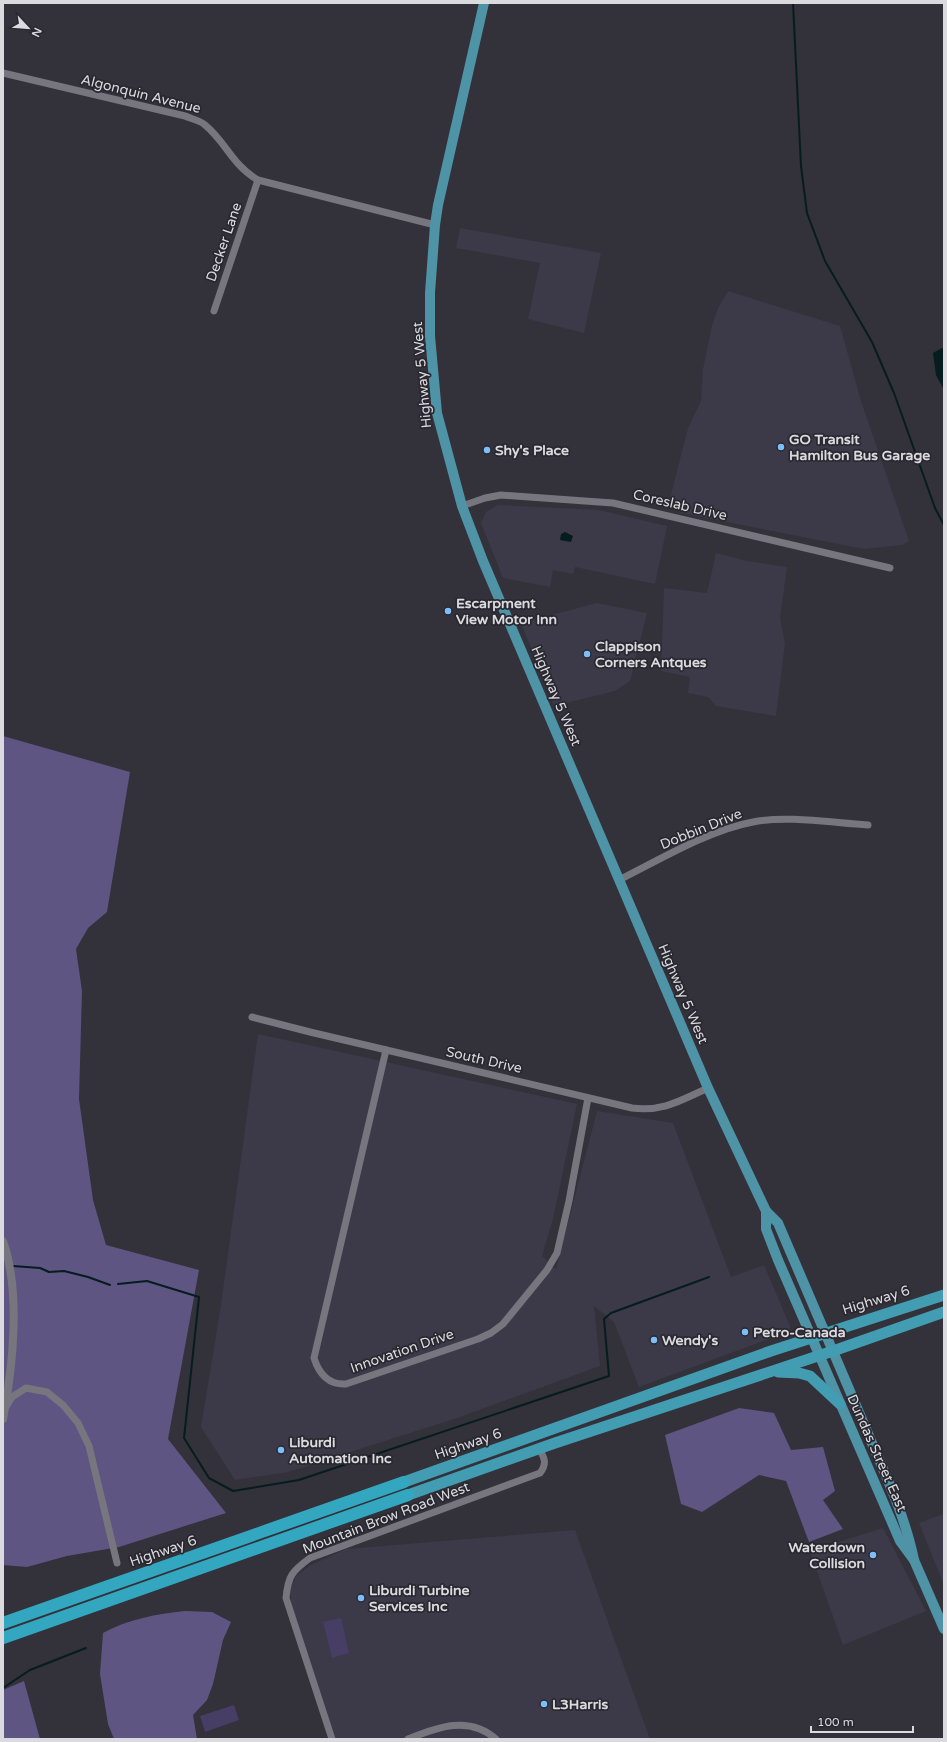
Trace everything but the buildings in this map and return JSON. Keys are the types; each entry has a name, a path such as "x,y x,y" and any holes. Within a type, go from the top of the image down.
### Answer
{"highway":[{"name":"Highway 6","path":"3,1623 825,1332 944,1295"},
{"name":"Highway 6","path":"3,1638 555,1443 820,1356 944,1312"},
{"path":"771,1371 799,1373 810,1376 840,1404"}],"main road":[{"name":"Highway 5 West","path":"484,3 435,225 430,282 430,329 437,413 462,506 486,567 708,1088 766,1212 766,1229 812,1337"},
{"name":"Highway 5 West","path":"766,1212 778,1222 825,1332"},
{"name":"Dundas Street East","path":"825,1332 890,1487 910,1539 914,1560 944,1629"},
{"name":"Dundas Street East","path":"812,1337 900,1541 914,1560"}],"street":[{"name":"Algonquin Avenue","path":"3,73 165,111 204,124 216,136 234,160 248,174 258,180 435,225"},
{"name":"Decker Lane","path":"214,311 258,180"},
{"name":"Coreslab Drive","path":"462,506 485,498 501,495 613,504 890,568"},
{"name":"Dobbin Drive","path":"619,880 725,830 753,822 780,819 868,825"},
{"name":"South Drive","path":"252,1017 588,1098 648,1110 666,1106 708,1088"},
{"name":"Innovation Drive","path":"386,1050 314,1358 320,1372 325,1378 340,1385 478,1339 491,1333 508,1319 547,1270 557,1253 564,1230 588,1098"},
{"path":"3,1241 12,1288 14,1326 4,1415"},
{"path":"4,1415 12,1397 26,1388 47,1392 62,1405 78,1423 89,1446 117,1563"},
{"path":"551,1430 555,1443"},
{"name":"Mountain Brow Road West","path":"332,1739 286,1598 288,1580 297,1568 310,1558 540,1473 545,1464 545,1458 539,1449"},
{"path":"408,1739 448,1725 468,1724 488,1732 496,1739"}],"shaded area":[{"path":"460,228 601,253 584,333 528,319 540,263 456,248"},
{"path":"728,291 840,326 861,401 909,541 902,545 864,549 681,513 669,502 688,428 701,401 703,369 712,326 718,308"},
{"path":"944,348 944,390 936,375 933,353"},
{"path":"498,505 599,510 667,526 655,584 575,567 573,574 553,570 550,587 503,578 481,523 486,512"},
{"path":"565,532 573,536 571,542 560,540 561,534"},
{"path":"716,553 747,561 787,567 780,618 785,643 776,716 716,706 708,697 688,693 690,677 661,671 664,588 707,593"},
{"path":"597,603 647,613 630,681 615,691 554,706 521,623"},
{"path":"3,736 130,772 107,912 88,928 76,949 82,991 79,1099 93,1200 106,1245 199,1270 168,1439 226,1513 119,1547 67,1556 27,1567 3,1565"},
{"path":"258,1034 577,1104 553,1219 542,1256 556,1269 597,1111 673,1123 731,1277 764,1265 790,1326 790,1331 639,1387 614,1322 594,1306 600,1366 457,1418 288,1472 235,1480 201,1427 221,1305"},
{"path":"739,1408 774,1413 791,1450 823,1447 835,1491 823,1500 843,1529 809,1542 786,1481 759,1475 702,1512 681,1504 665,1435"},
{"path":"944,1514 944,1585 919,1523"},
{"path":"883,1528 926,1611 843,1645 810,1551"},
{"path":"575,1530 650,1739 335,1739 291,1607 290,1590 296,1576 309,1566 346,1549"},
{"path":"185,1611 212,1612 231,1622 223,1640 213,1684 207,1700 193,1715 197,1739 114,1739 108,1724 100,1674 103,1633 122,1624 143,1618"},
{"path":"341,1618 349,1653 332,1658 323,1622"},
{"path":"24,1681 40,1739 3,1739 3,1690"},
{"path":"234,1705 239,1720 205,1732 200,1716"}],"waterway":[{"path":"793,3 801,166 807,213 825,261 872,342 894,393 935,508 944,525"},
{"path":"13,1266 40,1268 49,1272 64,1271 88,1277 110,1285"},
{"path":"118,1284 147,1281 199,1297 184,1438 209,1478 233,1491 299,1480 609,1376 604,1319 611,1313 709,1277"},
{"path":"3,1688 30,1670 86,1648"}],"place":[{"name":"GO Transit Hamilton Bus Garage","path":"781,447"},
{"name":"Shy's Place","path":"487,450"},
{"name":"Escarpment View Motor Inn","path":"448,611"},
{"name":"Clappison Corners Antques","path":"587,654"},
{"name":"Petro-Canada","path":"745,1332"},
{"name":"Wendy's","path":"654,1340"},
{"name":"Liburdi Automation Inc","path":"281,1450"},
{"name":"Waterdown Collision","path":"873,1555"},
{"name":"Liburdi Turbine Services Inc","path":"361,1598"},
{"name":"L3Harris","path":"544,1704"}]}
